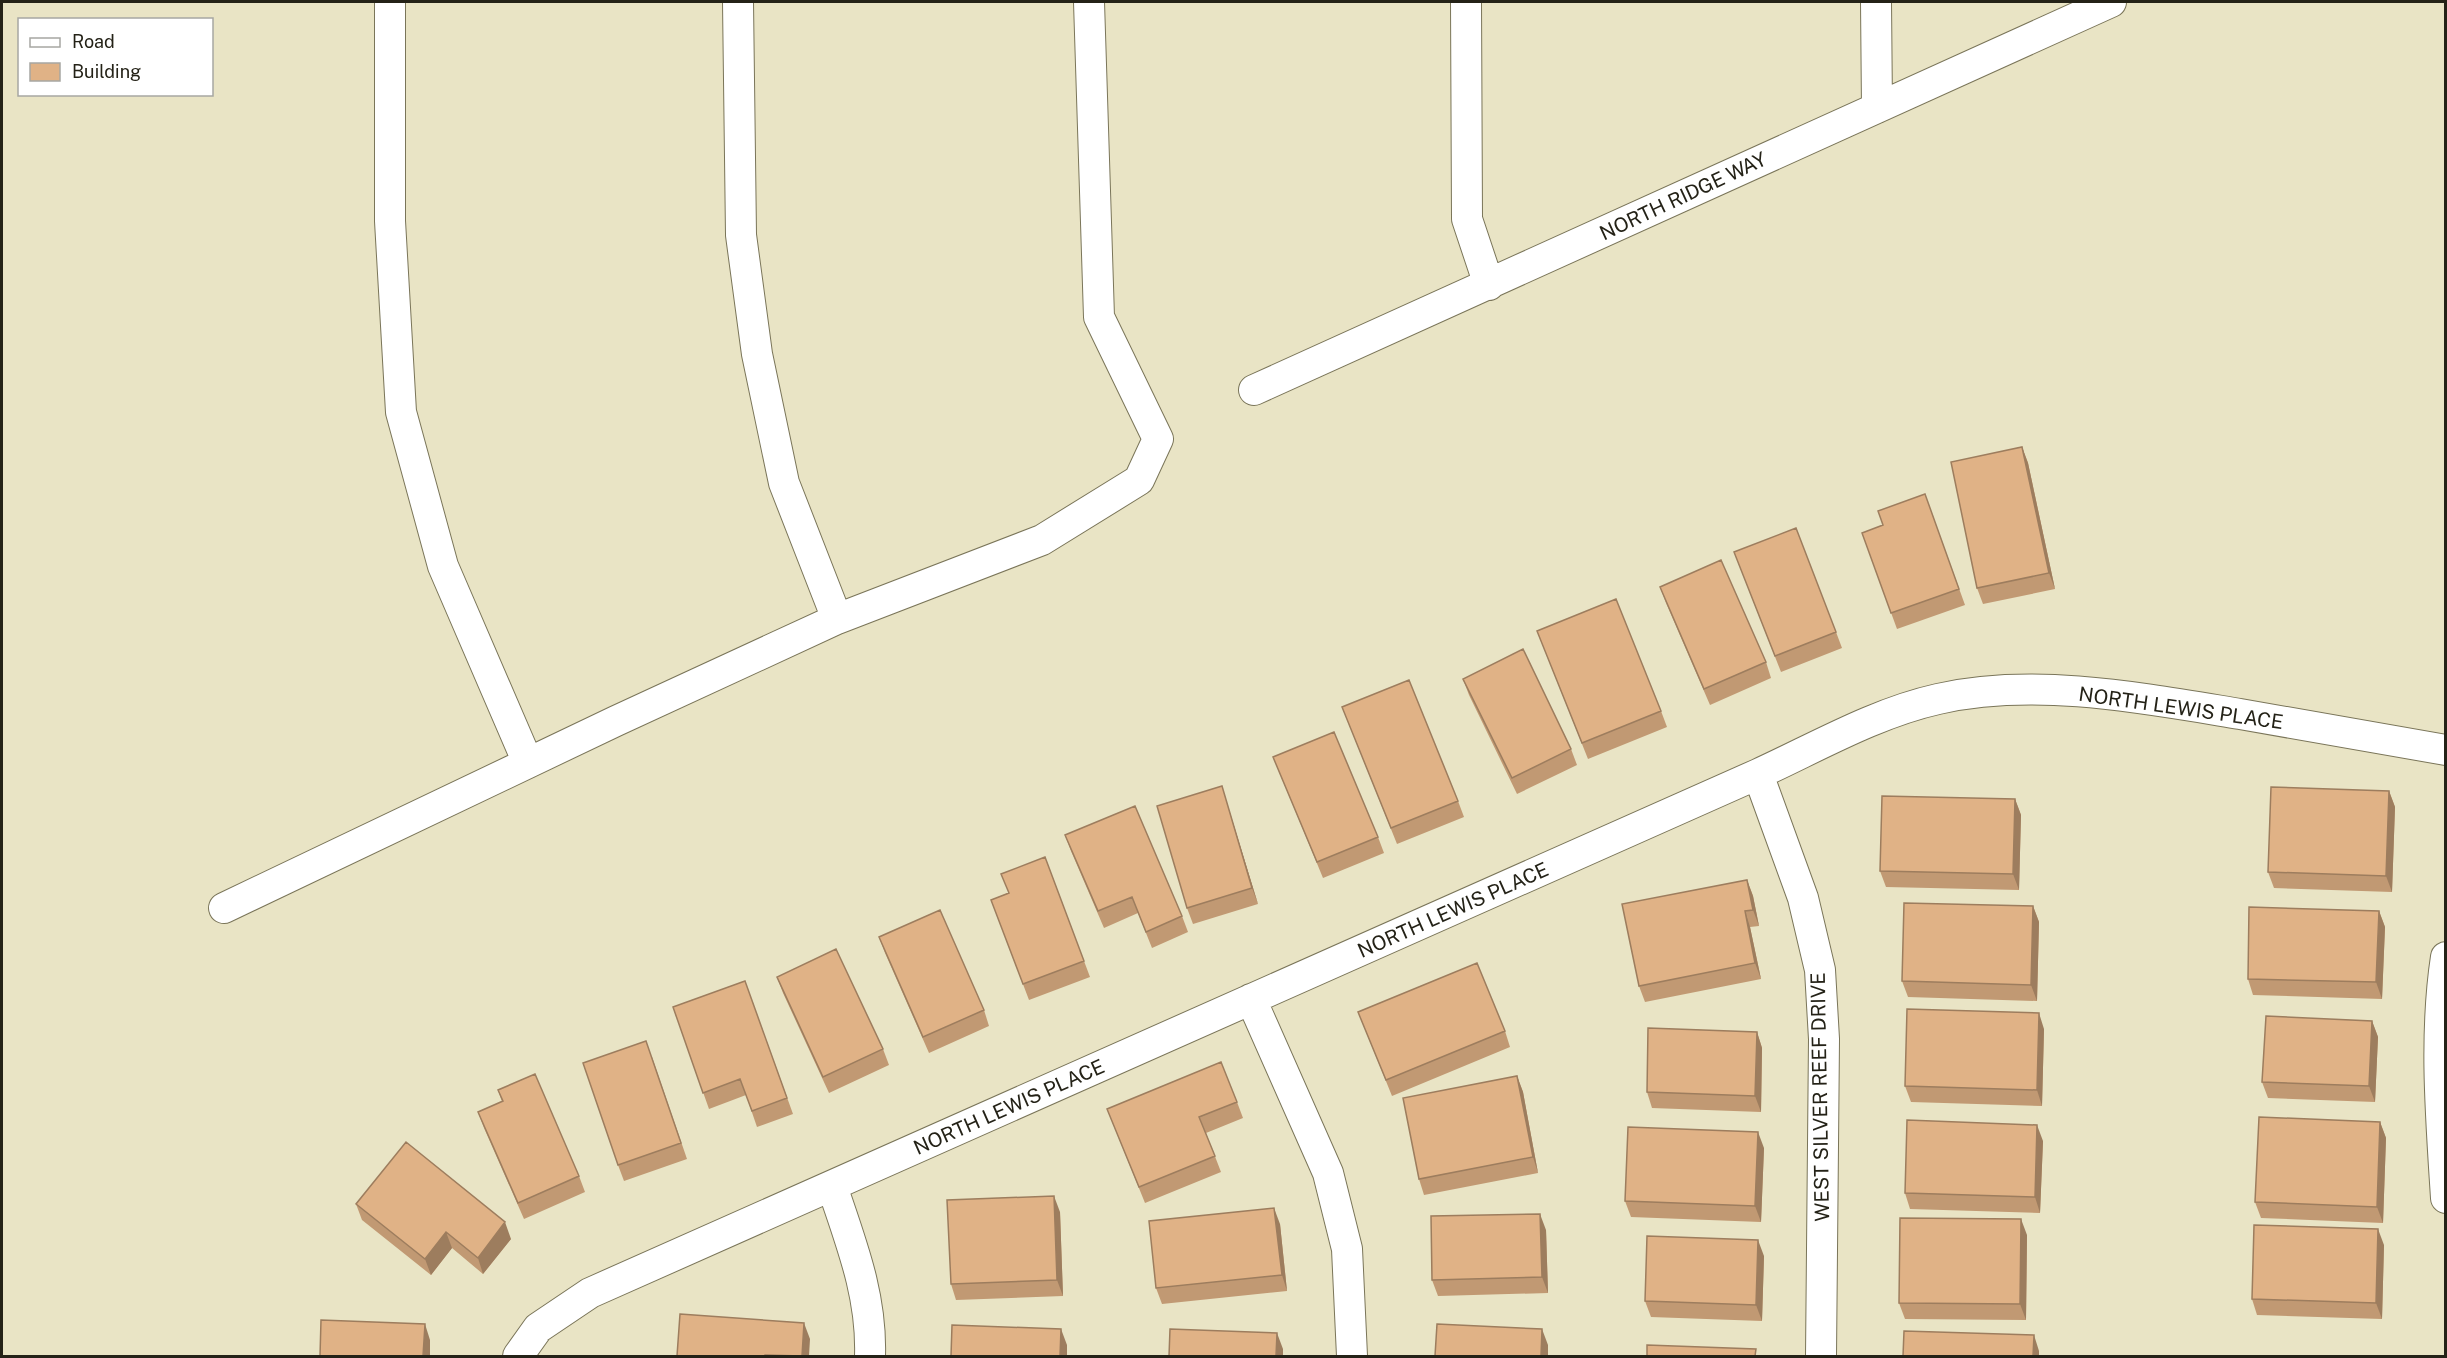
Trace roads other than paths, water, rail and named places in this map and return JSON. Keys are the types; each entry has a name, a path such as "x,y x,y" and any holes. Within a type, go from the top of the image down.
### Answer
{"street":[{"path":"390,2 390,221 401,412 443,566 528,763"},
{"path":"738,2 741,235 757,354 784,483 837,619"},
{"path":"224,908 837,619 1042,540 1139,480 1158,439 1099,317 1089,2"},
{"path":"1466,2 1467,219 1489,285"},
{"path":"1876,2 1877,108"},
{"name":"NORTH RIDGE WAY","path":"1254,390 2111,2"},
{"name":"NORTH LEWIS PLACE","path":"518,1356 538,1328 590,1293 1877,719 1937,699 2002,690 2130,697 2445,750"},
{"name":"WEST SILVER REEF DRIVE","path":"1758,774 1803,898 1820,970 1824,1039 1821,1356"},
{"path":"2445,957 2441,1003 2445,1198"},
{"path":"1251,999 1328,1173 1347,1249 1352,1356"},
{"path":"832,1186 864,1283 870,1356"}]}
